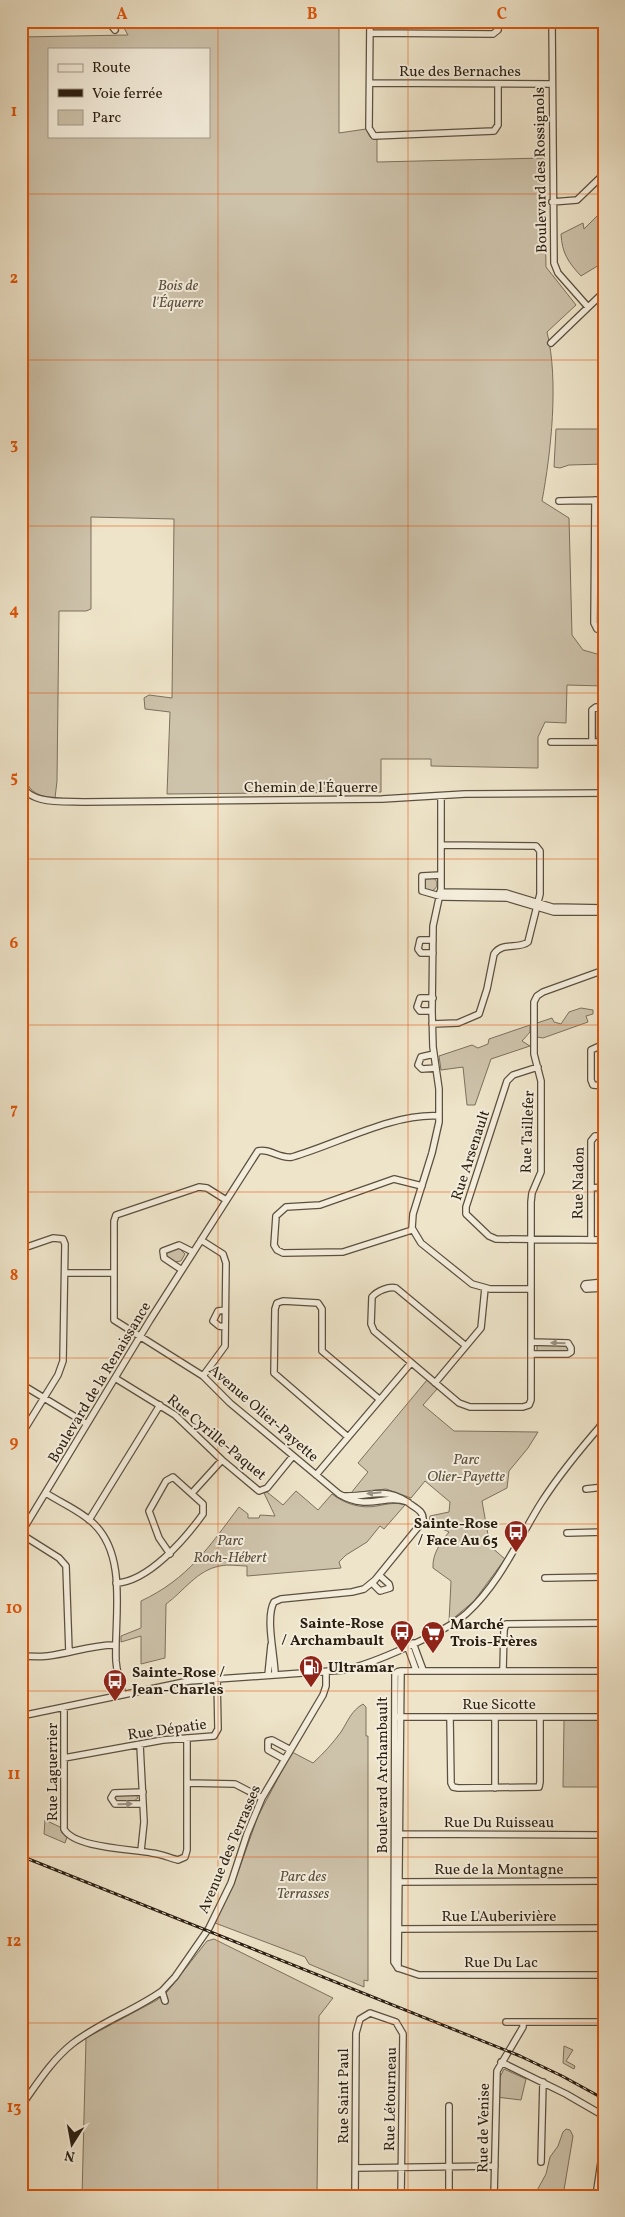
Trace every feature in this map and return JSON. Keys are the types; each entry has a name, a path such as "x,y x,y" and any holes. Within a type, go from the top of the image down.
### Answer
{"street":[{"path":"108,21 115,30"},
{"path":"370,21 370,130 372,135 377,137 493,132 498,125 498,84"},
{"path":"370,33 494,34 498,30 498,21"},
{"name":"Boulevard des Rossignols","path":"552,21 553,257 555,268 588,307"},
{"path":"21,66 21,312"},
{"name":"Rue des Bernaches","path":"370,83 551,84"},
{"path":"552,202 575,201 604,174"},
{"path":"551,343 604,292"},
{"path":"595,500 594,623 596,629 604,631"},
{"path":"559,501 604,500"},
{"path":"21,528 21,674"},
{"path":"595,555 604,556"},
{"path":"592,742 592,710 598,707 604,709"},
{"path":"551,742 604,742"},
{"path":"21,781 23,793"},
{"name":"Chemin de l'Équerre","path":"23,793 42,799 84,802 382,799 604,793"},
{"path":"441,796 441,875 440,895 434,920 432,1011 439,1116 434,1148 412,1217 412,1230 421,1243 472,1284 485,1288 531,1289"},
{"path":"432,1024 458,1023 478,1015 486,992 494,954 501,947 522,945 528,942 540,894 540,853 536,846 442,845"},
{"path":"441,875 424,875 421,880 422,891 440,895 504,897 557,912 604,912"},
{"path":"537,905 559,908 604,908"},
{"path":"433,940 420,940 418,949 421,953 433,953"},
{"name":"Rue Taillefer","path":"466,1346 396,1288 375,1293 371,1300 372,1329 457,1402 466,1406 527,1407 531,1400 531,1197 541,1172 541,1081 534,1052 534,1006 536,997 543,992 604,970"},
{"path":"432,1011 419,1010 418,1002 420,998 433,998"},
{"path":"604,1044 591,1050 591,1080 594,1085 604,1086"},
{"path":"434,1054 420,1057 418,1065 422,1069 436,1068"},
{"name":"Rue Arsenault","path":"538,1067 514,1075 508,1080 465,1212 469,1219 492,1238 604,1240"},
{"name":"Boulevard de la Renaissance","path":"21,1534 140,1337 256,1153 260,1150 283,1158 292,1157 397,1121 424,1116 439,1116"},
{"name":"Rue Nadon","path":"590,1240 591,1141 595,1136 604,1136"},
{"path":"412,1230 342,1253 283,1253 274,1246 276,1216 286,1207 320,1205 394,1179 422,1186"},
{"path":"65,1273 114,1273 114,1221 117,1214 199,1187 207,1188 226,1200"},
{"path":"591,1188 604,1188"},
{"path":"21,1249 53,1238 62,1238 65,1244 64,1358 59,1373 21,1435"},
{"path":"201,1240 225,1256 225,1347 203,1376"},
{"path":"182,1270 164,1258 163,1250 179,1245 194,1252"},
{"name":"Avenue Olier-Payette","path":"114,1273 114,1318 140,1337 203,1376 233,1406 342,1496 364,1504 395,1500 408,1502"},
{"path":"604,1282 585,1284 584,1286 586,1289 604,1288"},
{"path":"435,1383 482,1324 485,1288"},
{"path":"348,1436 274,1373 275,1309 277,1304 283,1301 318,1303 322,1309 322,1351 379,1399"},
{"path":"225,1310 218,1312 213,1320 219,1326 225,1327"},
{"path":"531,1342 568,1343 571,1345 571,1350 568,1354 531,1354"},
{"path":"316,1475 411,1363"},
{"name":"Rue Cyrille-Paquet","path":"115,1378 160,1405 182,1421 254,1488 261,1491 267,1488 293,1456"},
{"path":"21,1384 87,1424"},
{"path":"89,1520 160,1405"},
{"path":"602,1424 604,1434"},
{"path":"21,1716 189,1681 326,1672 358,1667 456,1622 478,1601 505,1566 546,1497 602,1424"},
{"path":"192,1493 222,1460"},
{"path":"116,1583 131,1581 170,1554 204,1512 203,1504 175,1478 170,1477 149,1508 159,1538 170,1554"},
{"path":"586,1489 604,1487"},
{"path":"275,1675 272,1609 276,1601 354,1592 364,1589 372,1583 423,1521 422,1513 398,1496 383,1492 342,1496"},
{"path":"46,1493 89,1520 98,1529 110,1547 115,1563 117,1668 123,1695"},
{"path":"567,1533 604,1532"},
{"path":"21,1534 60,1558 66,1566 69,1652"},
{"path":"372,1583 380,1591 390,1588 389,1584 378,1575"},
{"path":"545,1578 604,1577"},
{"path":"503,1670 504,1630 506,1624 604,1624"},
{"path":"268,1675 272,1638"},
{"path":"410,1644 420,1670 604,1670"},
{"path":"21,1655 44,1656 97,1646 116,1645"},
{"name":"Boulevard Archambault","path":"398,1968 394,1962 397,1929 398,1782 398,1717 395,1674 401,1671 420,1670"},
{"name":"Avenue des Terrasses","path":"21,2106 54,2062 73,2043 162,1991 182,1969 213,1921 232,1880 247,1834 262,1798 289,1749 323,1695 326,1686 326,1672"},
{"name":"Rue Dépatie","path":"64,1758 187,1738 211,1738 217,1732 217,1678"},
{"name":"Rue Laguerrier","path":"64,1707 63,1824 65,1832 99,1846 141,1851 178,1860 186,1856 187,1738"},
{"name":"Rue Sicotte","path":"398,1717 604,1717"},
{"path":"450,1717 451,1785 458,1788 531,1788 539,1786 540,1717"},
{"path":"495,1717 495,1788"},
{"path":"284,1759 269,1750 268,1741 272,1740 289,1749"},
{"path":"140,1745 144,1827 141,1851"},
{"path":"187,1783 235,1784 262,1798"},
{"path":"143,1792 114,1793 111,1800 115,1804 143,1804"},
{"name":"Rue Du Ruisseau","path":"397,1834 604,1835"},
{"name":"Rue de la Montagne","path":"397,1882 604,1881"},
{"name":"Rue L'Auberivière","path":"397,1929 604,1928"},
{"name":"Rue Du Lac","path":"398,1968 419,1975 604,1975"},
{"path":"162,1991 165,2001"},
{"name":"Rue Saint Paul","path":"355,2196 356,2033 360,2019 364,2015 370,2013 381,2015"},
{"name":"Rue Létourneau","path":"381,2015 396,2022 404,2034 401,2196"},
{"path":"506,2022 604,2022"},
{"path":"523,2022 522,2028 501,2062 543,2082 604,2116"},
{"name":"Rue de Venise","path":"494,2196 496,2085 501,2062"},
{"path":"541,2162 543,2082"},
{"path":"449,2106 449,2196"},
{"path":"596,2196 601,2162 604,2155"},
{"path":"356,2168 495,2166"}],"green space":[{"name":"Bois de l'Équerre","path":"120,21 339,21 339,133 366,129 370,137 377,140 377,162 544,158 546,267 576,305 547,332 551,351 553,394 551,439 542,501 569,518 572,635 583,650 604,656 604,686 567,685 566,723 545,722 538,737 538,768 431,766 431,759 381,759 381,792 167,794 170,712 145,709 144,698 149,695 172,698 174,519 91,517 91,609 86,611 59,611 57,781 55,798 34,792 28,785 24,774 24,430 21,428 21,37 128,35"},
{"path":"604,209 604,262 581,276 566,257 561,234 583,223 584,229"},
{"path":"556,429 604,429 604,464 554,467"},
{"path":"597,710 602,712 602,735 598,738 595,736 595,713"},
{"path":"430,877 435,879 437,884 435,889 430,891 425,889 423,884 425,879"},
{"path":"581,1008 593,1010 593,1014 586,1016 588,1022 543,1038 537,1037 537,1023 552,1018 554,1022 561,1024 569,1012"},
{"path":"530,1025 530,1032 522,1041 530,1046 491,1059 475,1105 467,1105 463,1067 441,1070 439,1056 472,1045 478,1048 488,1044 489,1039"},
{"path":"179,1248 185,1254 181,1261 175,1262 166,1253"},
{"path":"537,1346 565,1346 569,1349 566,1351 537,1351"},
{"name":"Parc Olier-Payette","path":"427,1380 437,1389 423,1405 454,1431 538,1432 528,1448 509,1471 507,1488 482,1501 490,1546 505,1559 474,1601 449,1622 451,1581 433,1568 433,1563 440,1544 449,1532 429,1523 430,1516 449,1512 450,1502 425,1481 411,1498 386,1489 351,1493 368,1472 358,1463"},
{"name":"Parc Olier-Payette","path":"296,1491 318,1510 332,1494 342,1501 359,1506 371,1507 395,1503 405,1505 384,1529 380,1526 367,1542 346,1555 339,1562 341,1568 247,1576 247,1566 226,1565 204,1572 166,1604 165,1658 141,1664 141,1636 121,1642 121,1636 141,1628 141,1601 172,1583 185,1572 207,1549 239,1507 248,1514 248,1518 259,1518 260,1515 275,1516 264,1493 267,1492 283,1505"},
{"name":"Parc des Terrasses","path":"363,1704 366,1707 366,1736 368,1736 368,1981 364,1980 364,1987 309,1964 305,1957 215,1923 237,1875 258,1816 292,1752 313,1763 338,1736 353,1713"},
{"path":"564,1720 604,1720 604,1787 563,1787"},
{"path":"119,1795 136,1795 138,1798 134,1801 116,1801 115,1797"},
{"path":"45,1820 60,1827 62,1833 67,1837 65,1843 44,1834"},
{"path":"214,1939 333,1998 319,2016 317,2196 82,2196 86,2038 157,2000 167,1992 207,1941"},
{"path":"564,2046 573,2050 566,2061 575,2066 574,2069 563,2063"},
{"path":"504,2069 526,2079 521,2100 496,2097 496,2085"},
{"path":"566,2129 570,2130 573,2136 563,2196 534,2196 546,2174 550,2157"}],"railway":[{"path":"21,1856 520,2056 604,2099"}],"place":[{"name":"Sainte-Rose / Face Au 65","path":"516,1553"},
{"name":"Sainte-Rose / Archambault","path":"402,1653"},
{"name":"Marché Trois-Frères","path":"433,1654"},
{"name":"Ultramar","path":"311,1688"},
{"name":"Sainte-Rose / Jean-Charles","path":"115,1702"}],"park label":[{"name":"Parc Roch-Hébert","path":"230,1548"}]}
